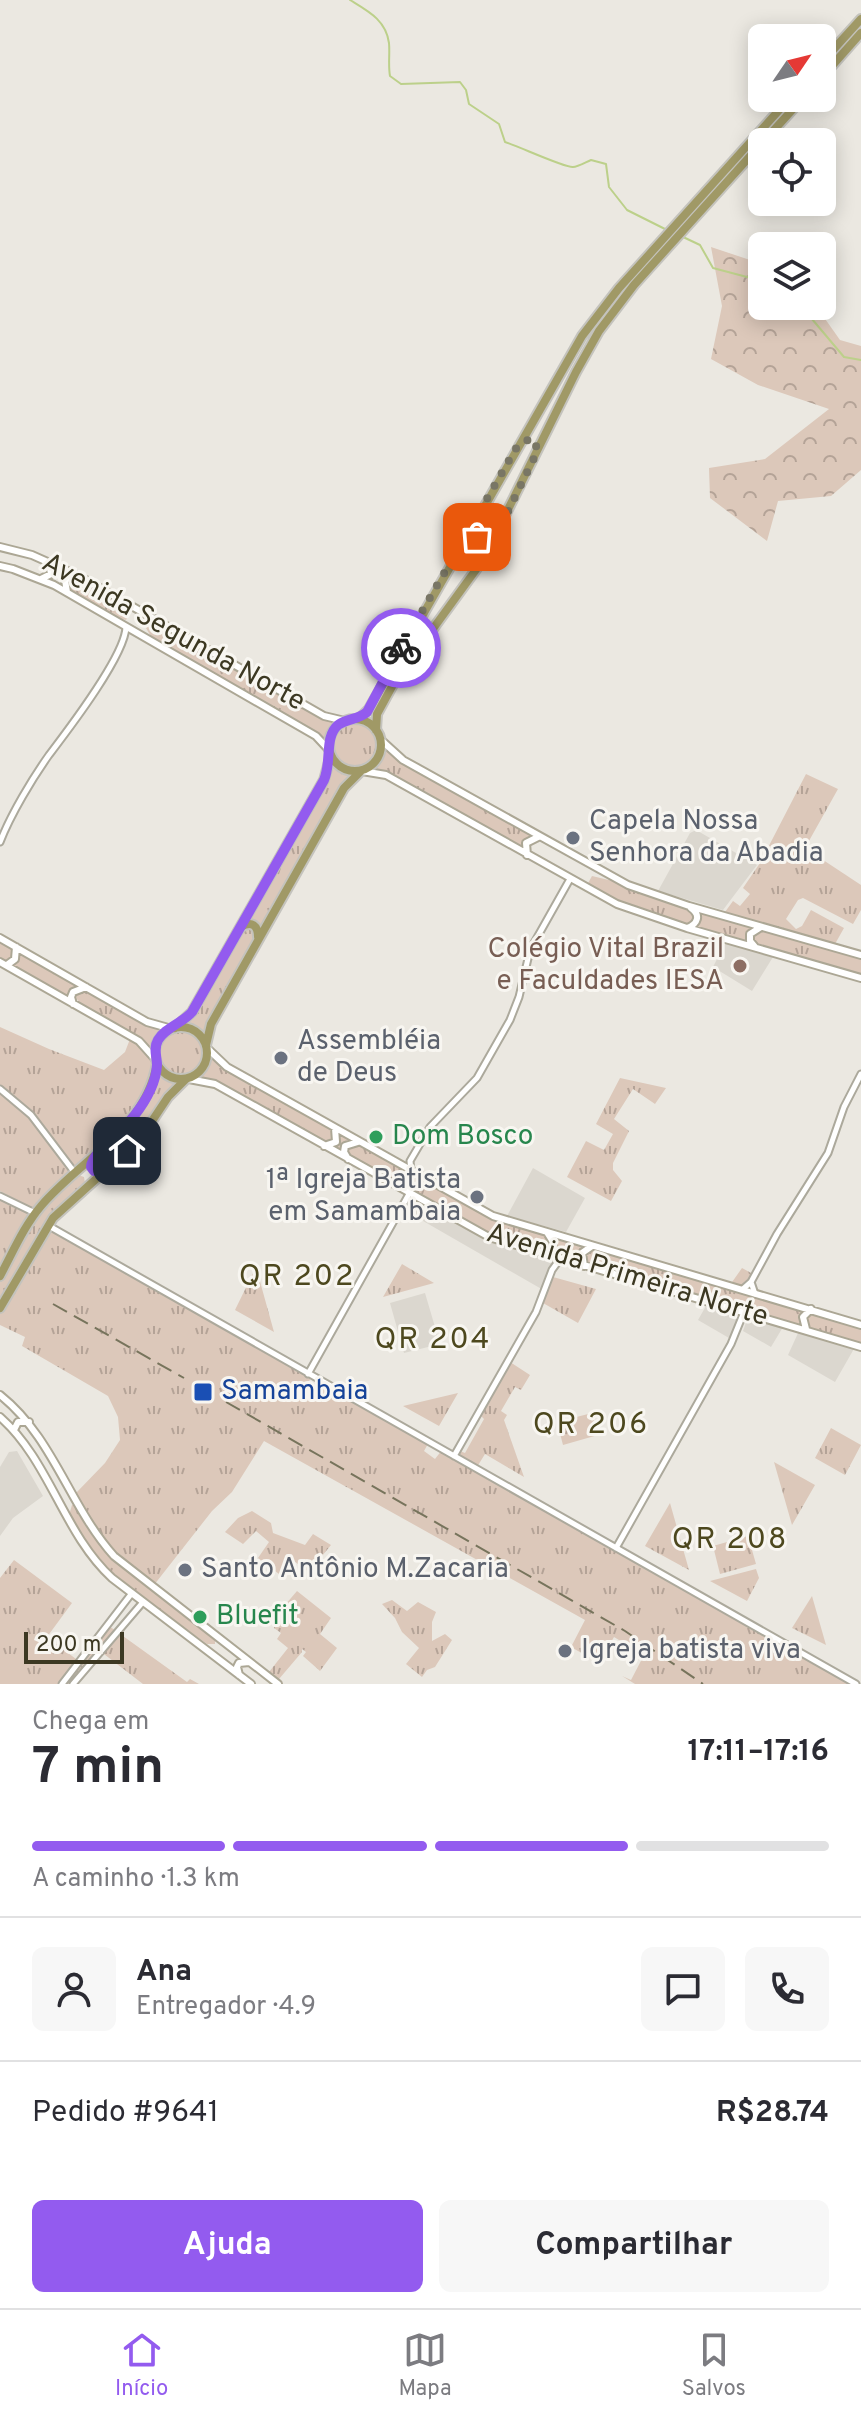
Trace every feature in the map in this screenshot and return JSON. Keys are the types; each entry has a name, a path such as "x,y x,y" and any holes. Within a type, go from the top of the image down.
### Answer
{"main road":[{"path":"836,47 861,19"},
{"path":"836,61 861,33"},
{"path":"0,1276 31,1214 71,1172 118,1135 139,1109 152,1087 158,1040 192,1012 241,927 324,780 334,730 345,721 359,719 369,709 582,336 778,112"},
{"path":"775,128 790,112"},
{"path":"689,217 748,156"},
{"path":"652,258 581,361 476,573 411,655 377,714 376,730 381,740 403,760 628,885 689,906 861,955"},
{"path":"518,445 532,438 538,450"},
{"path":"475,520 474,530 479,539 485,540 497,534"},
{"name":"Avenida Segunda Norte","path":"0,547 48,561 79,576 324,716 345,721"},
{"path":"41,579 51,574 48,561"},
{"name":"Avenida Segunda Norte","path":"0,566 41,579 67,593 127,631 316,736 330,753"},
{"path":"67,593 63,585 65,579 79,576"},
{"path":"359,719 376,730"},
{"path":"0,1308 48,1225 140,1137 168,1097 202,1070 211,1024 344,788 375,762 381,740"},
{"path":"330,753 342,768 386,775 627,908 861,978"},
{"path":"527,855 526,843 538,837"},
{"path":"687,928 698,919 697,913 689,906"},
{"path":"241,927 249,923 254,925 258,929 258,938"},
{"path":"756,947 750,941 750,934 761,927"},
{"path":"0,938 147,1022 191,1029 201,1036 207,1047"},
{"path":"3,964 15,959 16,947"},
{"path":"3,964 139,1041 168,1076 187,1079"},
{"path":"73,1004 73,992 86,987"},
{"name":"Avenida Primeira Norte","path":"207,1047 227,1067 493,1216 861,1325"},
{"name":"Avenida Primeira Norte","path":"187,1079 215,1084 489,1237 861,1347"},
{"path":"324,1146 336,1142 335,1128"},
{"path":"348,1160 345,1146 358,1142"},
{"path":"92,1157 92,1170 103,1171"},
{"path":"71,1172 86,1177 87,1186"},
{"path":"541,1253 552,1248 553,1242 548,1233"},
{"path":"584,1266 582,1253 592,1246"},
{"path":"807,1330 803,1317 811,1309"},
{"path":"0,1395 29,1422 114,1556 278,1684"},
{"path":"0,1417 14,1430 96,1563 251,1684"},
{"path":"14,1430 20,1421 29,1422"},
{"path":"45,1479 56,1480 62,1472"},
{"path":"66,1516 70,1505 80,1506"},
{"path":"206,1650 216,1646 216,1637"},
{"path":"240,1676 238,1664 249,1662"}],"street":[{"path":"0,842 50,753 80,716 127,631"},
{"path":"411,1171 410,1161 430,1127 474,1082 485,1066 515,1010 530,950 570,879"},
{"path":"743,1290 751,1282 770,1245 828,1153 844,1107 861,1074"},
{"path":"0,1089 31,1115 71,1172"},
{"path":"400,1165 410,1161"},
{"path":"308,1374 409,1194"},
{"path":"0,1196 31,1214"},
{"path":"48,1225 856,1684"},
{"path":"549,1256 552,1270"},
{"path":"454,1456 536,1312 552,1270 560,1259"},
{"path":"751,1282 755,1294"},
{"path":"616,1548 731,1344 744,1312"},
{"path":"62,1684 132,1593"},
{"path":"73,1684 143,1602"}],"shaded area":[{"path":"696,830 757,865 723,910 658,891 690,833"},
{"name":"Colégio Vital Brazil e Faculdades IESA","path":"725,943 773,957 752,991 713,967"},
{"path":"533,1168 585,1198 566,1232 507,1216"},
{"path":"412,1195 558,1258 545,1291 404,1210"},
{"path":"425,1293 440,1344 404,1353 390,1303"},
{"path":"706,1306 740,1313 729,1338 698,1320"},
{"path":"748,1317 783,1327 771,1347 743,1331"},
{"path":"799,1331 855,1347 835,1382 788,1355"},
{"path":"17,1451 43,1496 13,1518 0,1536 0,1467 9,1452"}],"green space":[{"path":"711,247 748,259 748,320 826,320 840,340 861,346 861,470 831,496 778,501 767,541 710,498 709,468 765,459 829,409 758,385 711,359 722,306"},
{"path":"71,578 125,605 130,614 126,620 114,617 70,591 67,585"},
{"path":"154,621 326,718 340,721 330,730 327,743 315,732 153,640 146,628"},
{"path":"355,722 371,729 378,745 371,761 355,768 339,761 332,745 339,729"},
{"path":"384,746 402,762 532,835 523,841 523,848 392,776 369,770 382,756"},
{"path":"331,760 340,769 355,774 260,932 245,923"},
{"path":"806,774 838,789 805,848 861,885 861,910 853,924 803,898 798,900 786,919 796,929 802,926 811,910 844,928 835,944 725,912 733,901 740,906 750,894 743,888 760,863"},
{"path":"592,876 690,910 695,913 694,922 687,925 628,907 587,885"},
{"path":"699,912 754,927 749,930 749,943 691,927 701,916"},
{"path":"253,926 256,937 206,1038 194,1027 182,1024 244,929"},
{"path":"760,930 861,958 861,975 759,945 752,939 755,932"},
{"path":"0,941 79,985 71,990 69,998 0,960"},
{"path":"83,990 153,1027 165,1029 157,1037 153,1052 145,1042 83,1006 75,997"},
{"path":"0,1027 104,1070 125,1052 130,1039 145,1051 153,1067 152,1080 145,1096 118,1131 33,1208 0,1191"},
{"path":"181,1030 197,1037 204,1053 197,1069 181,1076 165,1069 158,1053 165,1037"},
{"path":"210,1054 226,1069 483,1213 730,1285 742,1268 753,1274 750,1282 739,1287 861,1325 861,1345 502,1241 216,1083 196,1078 204,1070"},
{"path":"158,1071 173,1082 180,1082 161,1107 101,1170 94,1165 96,1159 144,1108 156,1084"},
{"path":"620,1078 666,1088 655,1104 633,1089 614,1119 629,1131 613,1163 613,1170 622,1181 611,1201 567,1177 586,1141 604,1150 613,1134 596,1124"},
{"path":"78,1175 84,1177 85,1183 63,1204 0,1306 0,1279 37,1215 56,1193"},
{"path":"0,1196 29,1216 0,1268"},
{"path":"49,1228 217,1321 311,1378 303,1391 311,1395 319,1383 429,1442 424,1451 435,1459 442,1450 857,1684 635,1684 622,1676 631,1680 644,1655 614,1637 599,1663 571,1647 585,1620 264,1441 232,1492 212,1511 154,1585 109,1548 76,1493 105,1463 120,1440 118,1417 108,1396 22,1346 25,1337 0,1325 0,1310"},
{"path":"402,1264 434,1283 383,1297"},
{"path":"256,1267 274,1332 235,1310"},
{"path":"553,1277 596,1289 578,1323 543,1303"},
{"path":"510,1362 530,1375 521,1390 515,1387 501,1411 507,1415 504,1420 524,1477 485,1454 477,1467 457,1455 460,1451 465,1453 484,1419 480,1415"},
{"path":"458,1393 439,1426 403,1406"},
{"path":"592,1413 598,1435 563,1445 557,1422"},
{"path":"831,1428 861,1445 845,1475 815,1458"},
{"path":"774,1462 815,1485 792,1525"},
{"path":"670,1503 689,1570 645,1546"},
{"path":"72,1505 76,1505 107,1550 215,1639 215,1644 207,1644 112,1575 96,1559 69,1515"},
{"path":"252,1511 271,1523 273,1533 305,1545 313,1534 331,1545 309,1572 291,1559 279,1574 258,1558 269,1542 256,1531 243,1544 225,1532 238,1518"},
{"path":"748,1536 756,1564 720,1574 713,1546"},
{"path":"14,1560 72,1603 47,1637 76,1659 58,1684 0,1684 0,1578"},
{"path":"756,1569 759,1578 747,1601 710,1581"},
{"path":"297,1591 331,1618 320,1634 337,1648 320,1671 303,1656 306,1652 302,1649 279,1679 269,1672 288,1648 277,1639 281,1633 274,1628 279,1612"},
{"path":"812,1596 826,1645 792,1628"},
{"path":"392,1600 407,1611 418,1602 436,1612 432,1622 432,1641 445,1634 452,1640 435,1667 427,1670 422,1677 406,1664 419,1648 402,1632 395,1618 382,1604"},
{"path":"109,1626 187,1682 190,1679 199,1684 143,1684 100,1651 112,1637 96,1651 70,1684 64,1684"}],"waterway":[{"path":"350,0 375,17 384,28 389,43 390,76 401,84 460,82 466,90 469,104 499,124 505,142 568,166 591,160 606,164 609,187 627,210 667,230"},
{"path":"681,236 700,245 713,268 748,277"},
{"path":"813,320 844,357 861,360"}],"railway":[{"path":"53,1304 184,1378"},
{"path":"226,1402 625,1631 703,1684"}],"way so far":[{"path":"401,648 518,445 532,438 538,450 497,534 485,540 477,537"}],"place":[{"name":"Capela Nossa Senhora da Abadia","path":"573,838"},
{"name":"Colégio Vital Brazil e Faculdades IESA","path":"740,966"},
{"name":"Assembléia de Deus","path":"281,1058"},
{"name":"Dom Bosco","path":"376,1137"},
{"name":"1ª Igreja Batista em Samambaia","path":"477,1197"},
{"name":"Samambaia","path":"203,1392"},
{"name":"Santo Antônio M.Zacaria","path":"185,1570"},
{"name":"Bluefit","path":"200,1617"},
{"name":"Igreja batista viva","path":"565,1651"}],"district":[{"name":"QR 202","path":"297,1277"},
{"name":"QR 204","path":"433,1340"},
{"name":"QR 206","path":"591,1425"},
{"name":"QR 208","path":"730,1540"}],"route":[{"path":"127,1151 103,1171 94,1171 91,1167 92,1157 118,1135 139,1109 154,1080 158,1040 192,1012 324,780 331,755 330,736 339,724 359,719 367,712 401,648"}]}
